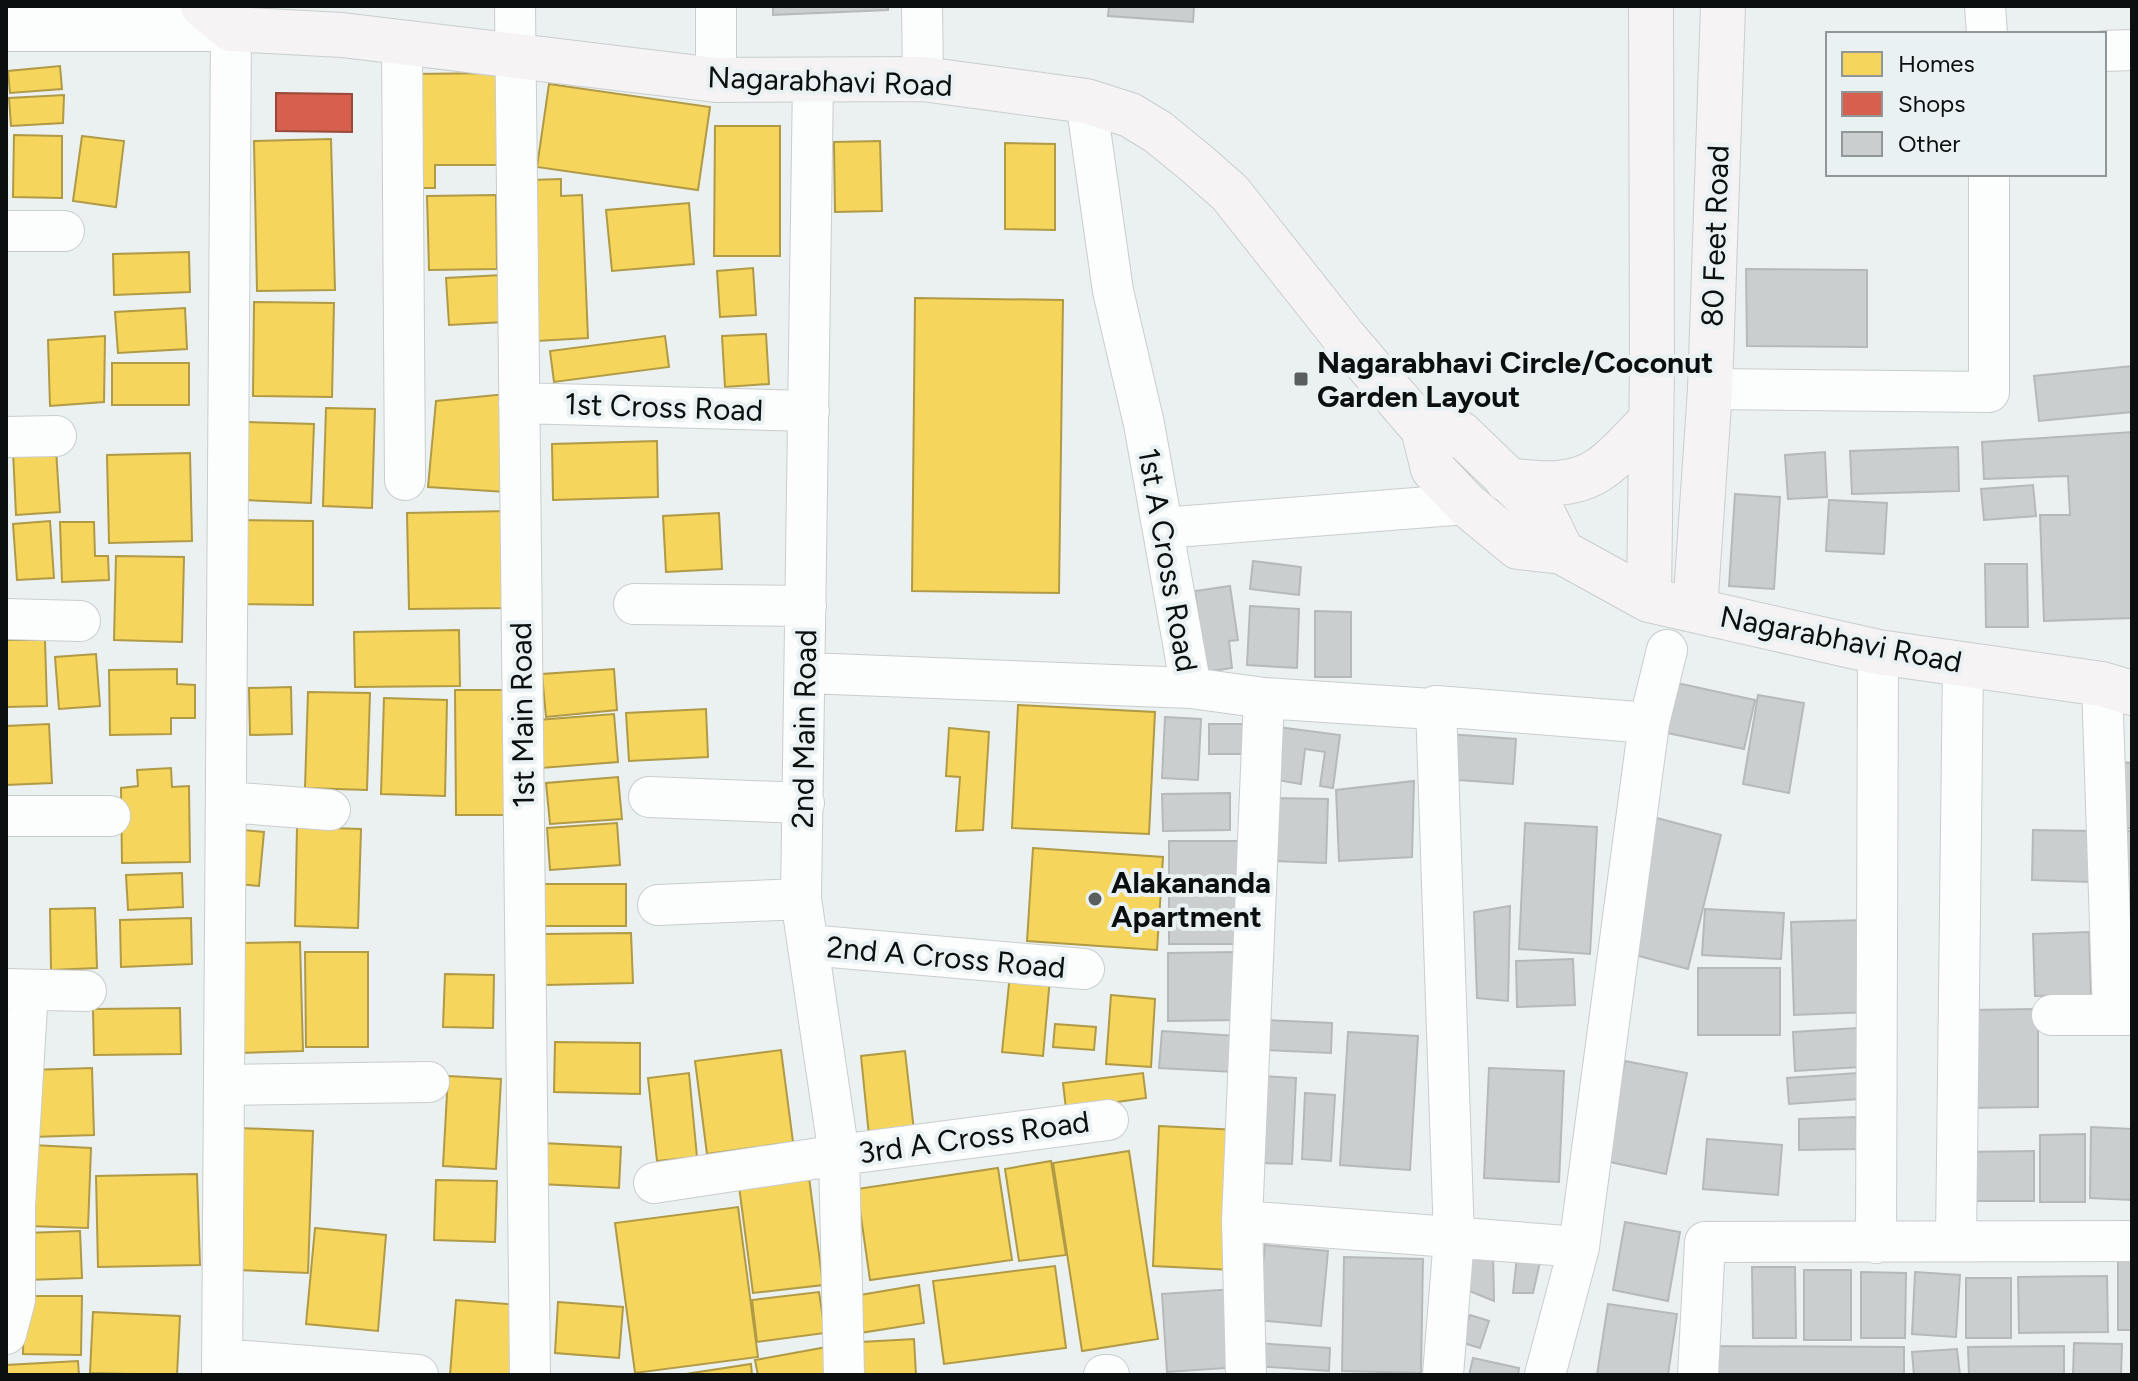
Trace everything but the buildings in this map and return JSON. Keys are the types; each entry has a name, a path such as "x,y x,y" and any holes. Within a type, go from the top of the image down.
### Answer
{"main road":[{"name":"80 Feet Road","path":"1649,600 1651,6"},
{"name":"80 Feet Road","path":"1695,610 1710,389 1723,6"},
{"name":"Nagarabhavi Road","path":"217,18 342,21 402,43 716,80 923,79 1086,101 1130,115 1158,132 1230,193 1344,337 1423,429 1433,469 1466,504 1518,547 1562,552 1649,600 1878,652 2117,688"},
{"path":"1507,480 1536,484 1580,479 1600,469 1651,420"},
{"path":"1423,429 1460,433 1543,513 1562,552"}],"street":[{"name":"1st Main Road","path":"515,6 530,1375"},
{"path":"716,6 716,80"},
{"path":"922,6 923,79"},
{"path":"1985,6 1987,32"},
{"path":"6,29 217,18 226,802 222,1367 418,1375"},
{"path":"402,43 405,480"},
{"path":"2106,51 2132,50"},
{"name":"2nd Main Road","path":"813,80 801,899 839,1155 844,1375"},
{"name":"1st A Cross Road","path":"806,673 1191,688 1144,424 1113,291 1086,101"},
{"path":"1710,389 1989,392 1989,176"},
{"path":"6,231 64,231"},
{"name":"1st Cross Road","path":"519,403 809,411"},
{"path":"6,437 56,436"},
{"path":"1163,528 1466,504"},
{"path":"1649,600 1667,650"},
{"path":"634,604 806,606"},
{"path":"1545,1375 1579,1247 1649,723 1667,650 1695,610"},
{"path":"6,619 80,621"},
{"path":"1876,1243 1878,652"},
{"path":"1956,1240 1963,664"},
{"path":"1191,688 1264,698 1432,709 1436,706 1649,723"},
{"path":"2052,1015 2123,1015 2117,688"},
{"path":"1246,1375 1242,1221 1264,698"},
{"path":"1436,706 1454,1238 1443,1375"},
{"path":"649,797 804,803"},
{"path":"226,802 330,810"},
{"path":"6,816 110,816"},
{"path":"658,905 801,899"},
{"name":"2nd A Cross Road","path":"808,945 1084,969"},
{"path":"6,1334 15,1300 11,1205 17,990 86,991"},
{"path":"224,1085 429,1082"},
{"name":"3rd A Cross Road","path":"654,1183 1108,1120"},
{"path":"1242,1221 1579,1247"},
{"path":"1698,1375 1705,1242 2132,1241"}],"place":[{"name":"Nagarabhavi Circle/Coconut Garden Layout","path":"1301,379"},
{"name":"Alakananda Apartment","path":"1095,899"}]}
